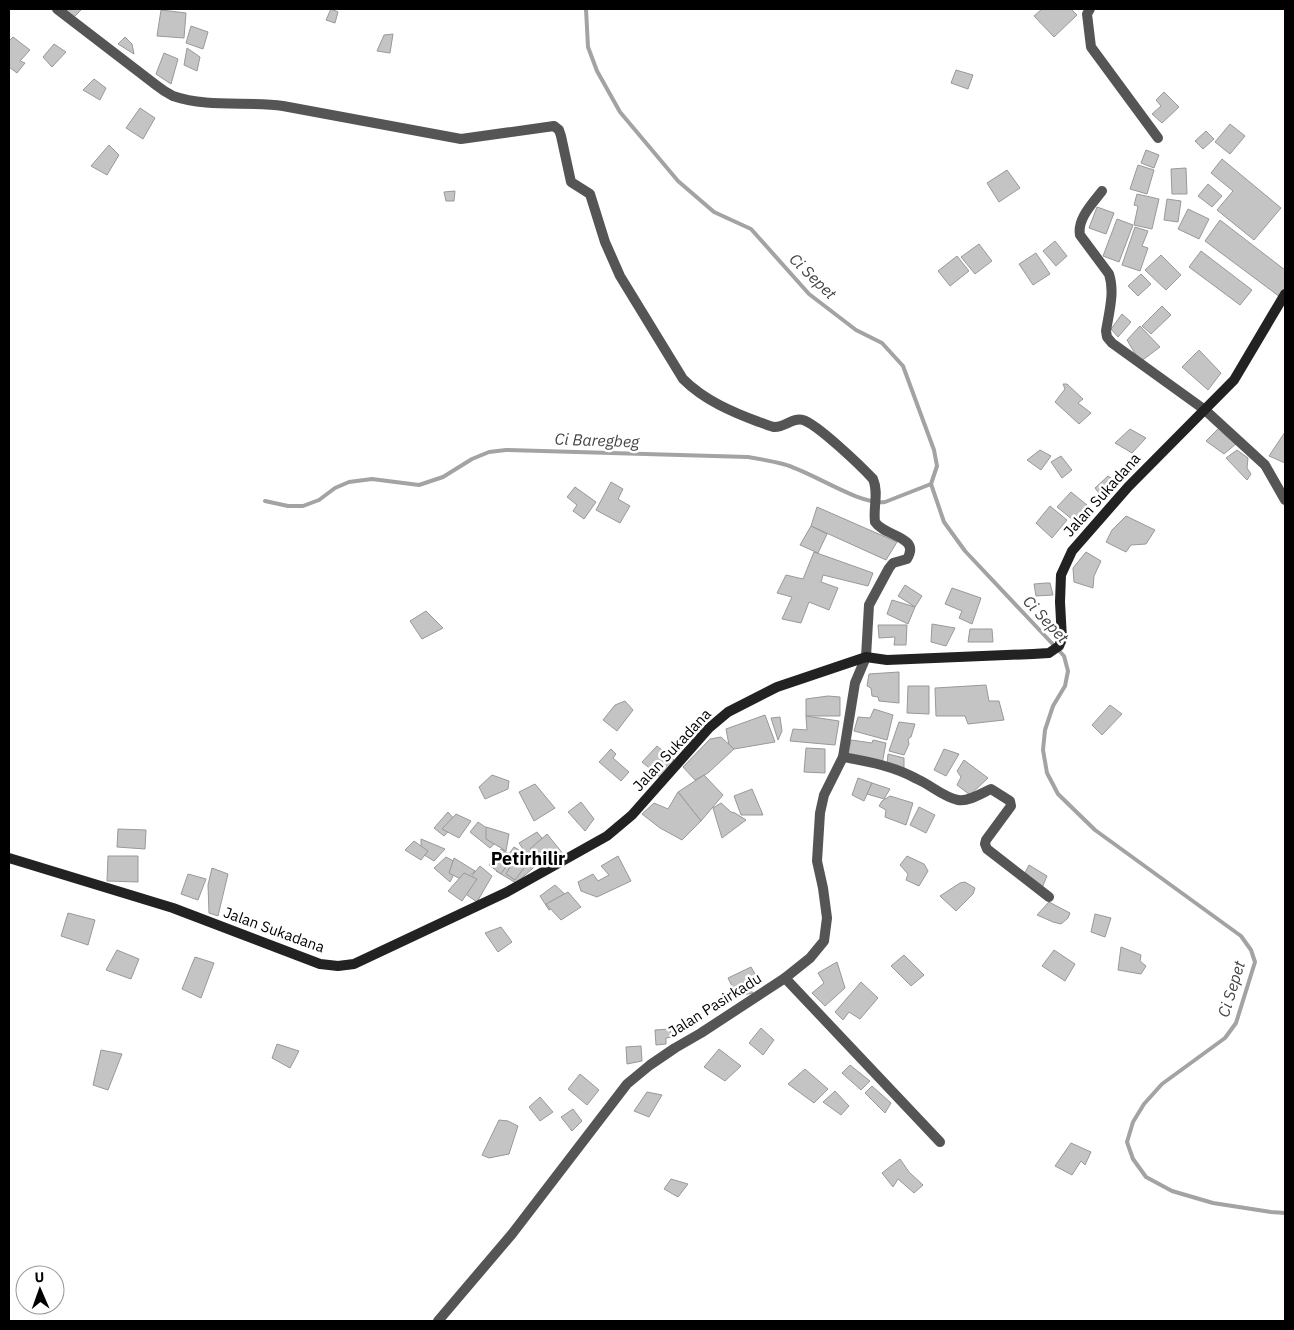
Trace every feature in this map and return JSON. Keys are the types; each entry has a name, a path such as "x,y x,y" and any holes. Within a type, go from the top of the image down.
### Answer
{"main road":[{"name":"Jalan Sukadana","path":"9,858 173,908 320,964 338,966 354,964 507,892 607,836 632,815 709,728 728,712 777,688 866,657 887,660 1049,653 1059,646 1062,638 1061,575 1072,551 1128,488 1234,380 1285,294"}],"street":[{"name":"Jalan Pasirkadu","path":"57,9 171,95 199,102 283,106 461,139 554,126 559,130 561,136 571,182 590,194 605,242 620,276 683,379 694,390 705,397 739,415 765,424 774,427 799,419 805,420 873,478 876,487 875,522 877,526 910,545 911,552 906,559 893,563 869,605 866,657 855,683 843,757 824,795 820,813 817,861 824,888 827,918 824,941 810,958 785,978 701,1033 668,1052 626,1084 512,1234 438,1321"},
{"path":"1090,9 1087,14 1091,48 1158,138"},
{"path":"1102,191 1078,228 1080,235 1109,274 1111,281 1112,292 1106,331 1107,337 1112,343 1205,410 1265,465 1285,500"},
{"path":"843,757 885,765 918,779 960,801 972,798 991,789 1010,801 1012,803 1011,806 985,844 987,848 1049,897"},
{"path":"785,978 940,1142"}],"building":[{"path":"65,9 82,9 74,17"},
{"path":"331,9 338,12 335,23 326,20"},
{"path":"1042,9 1071,9 1077,15 1054,37 1034,16"},
{"path":"161,10 186,13 184,38 157,36"},
{"path":"191,26 208,32 203,49 186,43"},
{"path":"393,34 390,53 377,51 384,35"},
{"path":"13,37 30,50 20,61 25,63 17,73 9,67 9,41"},
{"path":"125,37 132,44 134,54 118,44"},
{"path":"54,44 66,52 52,67 43,57"},
{"path":"187,48 200,57 197,71 184,65"},
{"path":"164,53 178,59 171,84 156,74"},
{"path":"956,70 973,75 968,89 951,83"},
{"path":"94,79 106,88 100,100 83,90"},
{"path":"1164,92 1179,107 1162,123 1152,114 1161,106 1156,100"},
{"path":"140,108 155,118 143,139 126,128"},
{"path":"1230,124 1245,136 1230,154 1215,142"},
{"path":"1206,131 1214,139 1203,149 1195,141"},
{"path":"109,145 119,155 107,175 91,166"},
{"path":"1146,150 1159,155 1154,168 1141,163"},
{"path":"1222,159 1281,208 1254,240 1217,210 1233,191 1211,173"},
{"path":"1138,165 1154,170 1147,194 1130,189"},
{"path":"1186,168 1187,194 1172,194 1171,169"},
{"path":"1007,170 1020,188 999,202 987,183"},
{"path":"1208,184 1222,196 1212,207 1198,196"},
{"path":"455,191 454,201 446,201 444,192"},
{"path":"1137,194 1159,199 1152,229 1134,225 1138,206 1134,205"},
{"path":"1167,199 1181,201 1178,222 1164,220"},
{"path":"1097,207 1114,213 1106,234 1089,228"},
{"path":"1188,209 1209,219 1199,239 1178,229"},
{"path":"1117,219 1133,225 1119,262 1103,256"},
{"path":"1220,220 1285,270 1285,289 1280,297 1205,241"},
{"path":"1135,227 1148,231 1142,246 1148,248 1140,271 1122,265"},
{"path":"1055,241 1067,256 1056,266 1043,251"},
{"path":"979,244 992,261 975,274 961,257"},
{"path":"1201,251 1252,290 1240,305 1189,267"},
{"path":"1036,253 1050,274 1033,285 1019,264"},
{"path":"1161,255 1181,275 1166,290 1145,270"},
{"path":"957,256 969,271 950,286 938,271"},
{"path":"1141,274 1151,284 1138,296 1128,286"},
{"path":"1162,306 1171,315 1151,334 1142,326"},
{"path":"1122,314 1131,322 1118,337 1111,329"},
{"path":"1140,326 1160,347 1140,362 1127,340"},
{"path":"1199,350 1221,373 1208,390 1182,367"},
{"path":"1063,384 1067,384 1083,399 1078,403 1091,413 1079,424 1055,402 1065,389"},
{"path":"1220,427 1237,443 1224,454 1206,441"},
{"path":"1130,429 1146,438 1132,453 1115,443"},
{"path":"1285,432 1285,463 1269,456"},
{"path":"1040,450 1051,456 1041,470 1027,460"},
{"path":"1237,450 1248,458 1247,468 1251,474 1247,480 1226,458"},
{"path":"1061,456 1072,470 1062,478 1051,462"},
{"path":"1108,476 1120,484 1102,497 1095,488"},
{"path":"611,482 623,489 618,499 630,506 620,523 596,510"},
{"path":"575,487 596,502 584,519 573,511 577,505 567,497"},
{"path":"1071,492 1087,505 1073,520 1057,507"},
{"path":"1050,506 1067,520 1052,538 1036,523"},
{"path":"817,507 897,542 886,560 811,526"},
{"path":"1126,516 1155,530 1146,544 1131,545 1126,552 1106,542 1112,530"},
{"path":"811,526 827,534 818,553 800,545"},
{"path":"814,552 873,573 868,586 823,575 821,582 838,588 829,610 809,602 801,623 782,619 792,597 777,593 786,575 803,579"},
{"path":"1086,552 1101,561 1094,576 1093,588 1074,582 1073,568"},
{"path":"1050,583 1053,595 1036,596 1034,584"},
{"path":"905,585 922,596 915,607 898,596"},
{"path":"952,588 981,598 972,624 959,618 962,611 945,604"},
{"path":"892,600 915,607 908,624 887,614"},
{"path":"426,611 443,628 422,639 410,621"},
{"path":"932,624 955,628 946,646 931,642"},
{"path":"878,625 907,625 906,645 894,645 895,637 879,638"},
{"path":"970,629 992,629 993,642 968,642"},
{"path":"899,672 899,703 879,701 878,697 872,696 871,688 867,686 869,674"},
{"path":"986,685 989,701 999,701 1004,720 968,724 965,716 936,716 935,688"},
{"path":"908,686 929,686 929,714 907,713"},
{"path":"828,696 840,697 840,716 806,716 806,699"},
{"path":"625,701 633,710 617,731 603,720 615,705"},
{"path":"1110,705 1122,714 1102,735 1092,725"},
{"path":"874,709 893,715 887,740 854,731 858,717 870,718"},
{"path":"765,715 775,742 734,749 729,745 726,729"},
{"path":"806,716 839,721 835,745 790,741 793,729 807,730"},
{"path":"780,717 782,731 778,740 771,718"},
{"path":"899,722 915,724 911,737 908,739 909,744 904,755 889,751"},
{"path":"721,737 734,749 708,773 695,780 683,767 710,739"},
{"path":"851,740 872,743 873,740 886,743 882,764 848,755"},
{"path":"657,746 674,760 660,777 642,762"},
{"path":"806,748 825,749 825,773 804,772"},
{"path":"611,749 616,754 613,758 629,772 621,781 599,762"},
{"path":"944,749 959,754 946,776 934,770"},
{"path":"888,754 904,758 904,768 887,765"},
{"path":"964,760 988,778 970,795 957,785 961,777 957,771"},
{"path":"492,775 509,781 508,789 485,799 479,787"},
{"path":"704,775 723,795 701,821 678,792"},
{"path":"858,778 872,783 864,801 852,795"},
{"path":"872,783 890,789 884,799 867,794"},
{"path":"535,784 555,808 534,821 519,792"},
{"path":"752,789 763,815 741,815 734,796"},
{"path":"678,792 701,821 682,840 660,828 642,814 654,803 668,809"},
{"path":"890,796 913,803 906,825 885,817 886,810 879,806 882,801"},
{"path":"581,802 594,819 585,831 568,812"},
{"path":"721,803 731,812 746,820 722,838 713,808"},
{"path":"919,807 935,815 926,833 910,825"},
{"path":"448,812 457,822 444,836 434,828"},
{"path":"456,814 471,821 459,838 442,829"},
{"path":"478,822 501,838 490,848 470,832"},
{"path":"486,827 509,834 506,851 486,839"},
{"path":"118,829 146,830 145,849 117,847"},
{"path":"537,832 550,848 538,856 535,850 527,855 519,843"},
{"path":"547,834 564,855 547,865 530,849"},
{"path":"421,839 445,849 434,861 421,853"},
{"path":"414,841 428,851 421,860 405,850"},
{"path":"514,847 540,862 516,883 496,871"},
{"path":"501,849 513,856 501,874 489,865"},
{"path":"108,856 138,856 138,882 107,881"},
{"path":"618,856 631,881 597,897 581,891 578,882 593,874 598,881 609,875 601,866"},
{"path":"907,856 924,864 928,871 919,886 906,880 908,874 900,865"},
{"path":"446,857 459,864 450,882 434,868"},
{"path":"454,858 475,871 464,881 449,873"},
{"path":"515,858 527,864 515,880 506,874"},
{"path":"1029,865 1047,876 1042,888 1024,875"},
{"path":"480,866 492,876 477,902 460,890"},
{"path":"212,868 228,874 218,916 209,913 208,885"},
{"path":"464,873 477,879 462,901 448,891"},
{"path":"188,874 206,879 198,900 181,894"},
{"path":"965,882 975,888 973,894 956,911 940,896 960,883"},
{"path":"555,885 569,898 549,910 540,896"},
{"path":"568,892 581,907 561,920 546,904"},
{"path":"1049,902 1070,913 1068,918 1061,924 1037,915"},
{"path":"68,913 95,920 88,945 61,936"},
{"path":"1095,914 1111,918 1105,937 1091,932"},
{"path":"501,927 512,942 498,952 485,933"},
{"path":"1121,947 1141,955 1140,961 1146,966 1141,974 1118,970"},
{"path":"117,950 139,959 131,979 106,970"},
{"path":"1054,950 1075,964 1065,981 1042,966"},
{"path":"904,955 924,975 911,986 891,966"},
{"path":"195,957 214,963 201,998 182,989"},
{"path":"837,962 845,988 825,1006 812,993 824,983 818,973"},
{"path":"751,967 758,979 746,984 753,993 737,996 728,978"},
{"path":"861,982 878,998 860,1019 849,1012 843,1020 835,1012"},
{"path":"761,1028 774,1040 763,1055 749,1043"},
{"path":"670,1029 672,1037 666,1038 666,1044 656,1045 655,1030"},
{"path":"277,1044 299,1051 290,1068 272,1058"},
{"path":"641,1046 642,1061 627,1064 626,1047"},
{"path":"719,1049 741,1066 725,1081 704,1067"},
{"path":"101,1050 122,1054 108,1090 93,1085"},
{"path":"850,1065 870,1081 861,1090 842,1073"},
{"path":"805,1069 828,1089 814,1103 788,1084"},
{"path":"580,1074 599,1090 587,1105 568,1089"},
{"path":"872,1086 891,1103 885,1113 865,1093"},
{"path":"835,1091 849,1106 841,1115 823,1102"},
{"path":"647,1092 662,1095 649,1117 634,1111"},
{"path":"540,1097 553,1112 540,1121 529,1107"},
{"path":"573,1109 582,1121 572,1131 561,1117"},
{"path":"499,1120 508,1121 518,1126 509,1154 489,1158 482,1155"},
{"path":"1071,1143 1091,1152 1085,1165 1081,1161 1072,1175 1055,1166"},
{"path":"900,1159 909,1172 923,1185 914,1193 898,1179 893,1187 882,1173"},
{"path":"671,1179 688,1184 678,1197 664,1189"}],"waterway":[{"name":"Ci Sepet","path":"586,9 588,47 597,71 620,112 678,181 714,212 751,229 809,294 856,330 882,343 903,366 934,450 937,466 931,484 944,522 965,551 1064,656 1068,671 1065,686 1053,706 1045,730 1043,750 1047,773 1058,794 1095,830 1241,936 1251,950 1255,962 1236,1023 1225,1038 1162,1084 1144,1104 1133,1122 1127,1142 1133,1159 1146,1177 1172,1191 1213,1203 1285,1213"},
{"name":"Ci Baregbeg","path":"265,501 288,506 303,506 319,500 335,488 349,482 372,479 419,485 443,477 472,459 489,452 506,450 748,457 783,464 848,493 874,502 885,502 931,484"}],"district":[{"name":"Petirhilir","path":"528,859"}]}
